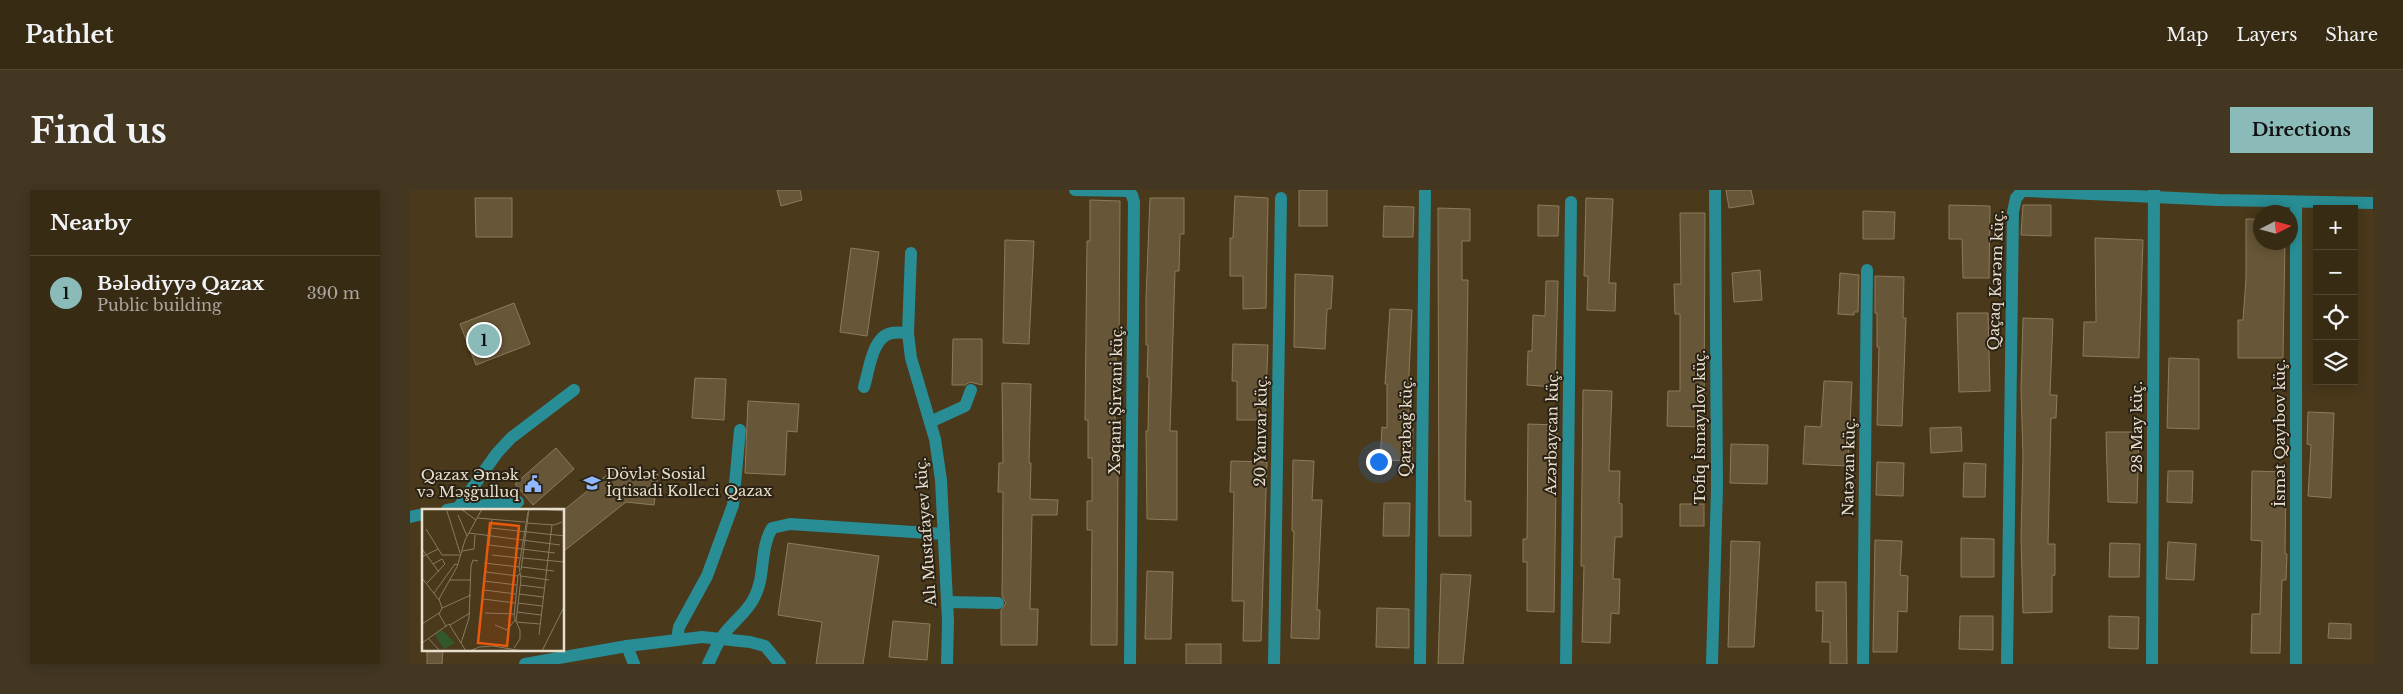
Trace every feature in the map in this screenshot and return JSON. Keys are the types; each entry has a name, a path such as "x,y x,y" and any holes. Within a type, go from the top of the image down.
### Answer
{"street":[{"name":"Xəqani Şirvani küç.","path":"1075,190 1128,191 1134,202 1130,664"},
{"name":"Qarabağ küç.","path":"1420,664 1425,190"},
{"name":"Tofiq İsmayılov küç.","path":"1712,664 1717,486 1715,190"},
{"name":"Qaçaq Kərəm küç.","path":"2007,664 2013,212 2016,198 2022,192 2029,191 2154,194 2296,202 2373,203"},
{"name":"28 May küç.","path":"2152,664 2154,194"},
{"name":"20 Yanvar küç.","path":"1274,664 1281,198"},
{"name":"Azərbaycan küç.","path":"1566,664 1571,202"},
{"name":"İsmət Qayıbov küç.","path":"2296,202 2296,664"},
{"name":"Alı Mustafayev küç.","path":"910,253 908,333 911,358 939,458 947,602 947,664"},
{"name":"Natəvan küç.","path":"1863,664 1867,270"},
{"path":"864,387 876,348 882,338 891,333 908,333"},
{"path":"453,509 511,438 574,390"},
{"path":"930,422 965,406 971,390"},
{"path":"676,639 679,626 707,576 733,505 740,430"},
{"path":"453,509 518,502"},
{"path":"708,664 715,653 720,639 754,599 760,580 765,540 772,528 790,524 944,534"},
{"path":"947,602 998,603"},
{"path":"525,664 676,639 720,639 750,642 765,646 780,664"},
{"path":"628,646 634,664"}],"building":[{"path":"777,190 800,190 802,200 781,206"},
{"path":"1299,190 1327,190 1327,226 1299,226"},
{"path":"1726,190 1751,190 1754,204 1729,208"},
{"path":"1235,196 1268,198 1266,308 1243,309 1243,276 1230,276 1230,238 1233,238"},
{"path":"475,198 512,198 512,237 476,237"},
{"path":"1150,198 1184,198 1184,234 1180,234 1179,271 1175,271 1170,431 1177,431 1177,520 1147,519 1146,431 1148,431 1149,377 1147,377 1146,298"},
{"path":"1586,198 1613,199 1609,283 1616,283 1615,311 1587,310 1588,276 1584,276"},
{"path":"1090,200 1120,201 1119,352 1116,352 1115,426 1118,426 1117,645 1091,645 1092,530 1087,530 1087,501 1092,501 1092,458 1088,458 1088,420 1085,420 1087,241 1090,241"},
{"path":"1538,205 1559,206 1558,236 1538,236"},
{"path":"1949,205 1990,206 1989,278 1963,278 1962,239 1949,239"},
{"path":"2023,205 2051,205 2051,236 2021,235"},
{"path":"1384,206 1414,207 1413,237 1383,237"},
{"path":"1438,208 1470,209 1470,241 1462,241 1462,280 1468,280 1465,501 1471,501 1471,536 1439,536"},
{"path":"1863,211 1895,212 1894,239 1863,239"},
{"path":"1680,213 1705,213 1704,427 1667,426 1668,391 1680,391 1680,314 1675,314 1674,284 1681,284"},
{"path":"2246,219 2253,219 2253,250 2285,250 2283,358 2238,358 2238,320 2243,320 2246,278"},
{"path":"2095,238 2143,240 2139,358 2083,356 2084,322 2096,322"},
{"path":"1005,240 1034,241 1029,344 1003,343"},
{"path":"851,248 879,252 867,336 840,332"},
{"path":"1760,270 1762,300 1734,302 1732,273"},
{"path":"1840,273 1859,275 1858,312 1854,312 1854,315 1838,314"},
{"path":"1295,274 1333,276 1331,309 1327,309 1325,349 1294,347"},
{"path":"1875,276 1904,277 1903,318 1906,318 1902,426 1877,425 1879,347 1877,347 1877,313 1875,313"},
{"path":"1546,281 1558,281 1555,387 1527,385 1528,351 1532,351 1533,315 1545,316"},
{"path":"514,303 530,344 476,365 460,324"},
{"path":"1390,309 1412,310 1408,394 1410,428 1413,428 1412,461 1380,460 1382,427 1387,428 1387,384 1385,384"},
{"path":"1957,313 1988,313 1990,391 1959,392"},
{"path":"2023,318 2053,319 2050,395 2057,395 2056,418 2051,418 2048,544 2055,544 2055,575 2052,576 2052,612 2023,613 2021,389"},
{"path":"953,339 982,339 982,385 970,382 965,385 952,385"},
{"path":"1233,344 1268,345 1265,420 1237,420 1237,381 1232,381"},
{"path":"2169,358 2199,359 2199,429 2167,428"},
{"path":"695,378 726,379 724,420 692,418"},
{"path":"1824,381 1852,382 1848,466 1803,464 1805,426 1821,427"},
{"path":"1002,383 1031,384 1030,499 1058,500 1057,515 1032,515 1030,609 1038,609 1037,645 1001,645 1001,610 1006,603 1002,596 1003,492 998,492 999,463 1003,463"},
{"path":"1583,390 1612,391 1609,471 1620,471 1619,503 1622,504 1622,537 1615,537 1613,579 1620,579 1619,614 1611,613 1610,643 1582,642 1584,566 1581,566"},
{"path":"748,401 799,404 797,432 787,431 785,475 745,473"},
{"path":"2308,412 2334,413 2331,498 2308,496 2311,445 2307,444"},
{"path":"1528,424 1557,425 1554,612 1527,611 1527,562 1523,562 1523,539 1527,539"},
{"path":"1961,427 1962,451 1931,453 1930,428"},
{"path":"2106,432 2139,432 2137,503 2108,502"},
{"path":"1731,444 1768,445 1767,484 1730,483"},
{"path":"556,448 574,469 533,505 515,484"},
{"path":"1293,460 1314,461 1312,500 1322,500 1317,610 1320,610 1319,639 1291,638 1294,531 1292,531"},
{"path":"1231,461 1267,462 1261,641 1243,641 1244,601 1232,601 1234,492 1230,492"},
{"path":"1877,462 1904,463 1903,496 1876,495"},
{"path":"1964,463 1986,464 1985,497 1963,497"},
{"path":"613,470 658,474 654,505 626,502 565,550 565,509"},
{"path":"2168,471 2193,471 2192,503 2167,502"},
{"path":"2252,471 2286,472 2285,554 2287,554 2286,580 2282,580 2280,653 2251,653 2252,614 2260,614 2262,541 2251,540"},
{"path":"1384,503 1410,503 1409,536 1383,536"},
{"path":"1680,504 1704,504 1704,526 1680,526"},
{"path":"1961,538 1994,539 1994,577 1961,577"},
{"path":"1875,540 1902,541 1900,575 1908,576 1907,612 1898,611 1897,652 1873,652"},
{"path":"1731,541 1760,542 1754,647 1728,647"},
{"path":"2168,542 2196,544 2194,580 2166,579"},
{"path":"788,543 879,556 863,664 816,664 822,622 778,615"},
{"path":"2110,543 2140,544 2139,577 2109,577"},
{"path":"1147,571 1173,572 1171,639 1145,639"},
{"path":"1441,574 1471,575 1463,664 1438,664"},
{"path":"1816,582 1846,582 1847,664 1830,664 1830,642 1822,642 1823,611 1816,611"},
{"path":"1377,608 1409,609 1409,648 1376,647"},
{"path":"1960,616 1993,616 1993,650 1959,649"},
{"path":"2109,616 2139,617 2138,649 2109,648"},
{"path":"893,621 930,624 927,660 889,657"},
{"path":"2329,623 2351,624 2351,639 2328,638"},
{"path":"1186,644 1221,644 1221,664 1186,664"},
{"path":"427,652 443,652 442,664 427,664"}],"place":[{"name":"Bələdiyyə Qazax","path":"484,340"},
{"name":"Dövlət Sosial İqtisadi Kolleci Qazax","path":"592,483"},
{"name":"Qazax Əmək və Məşğulluq","path":"533,484"}]}
